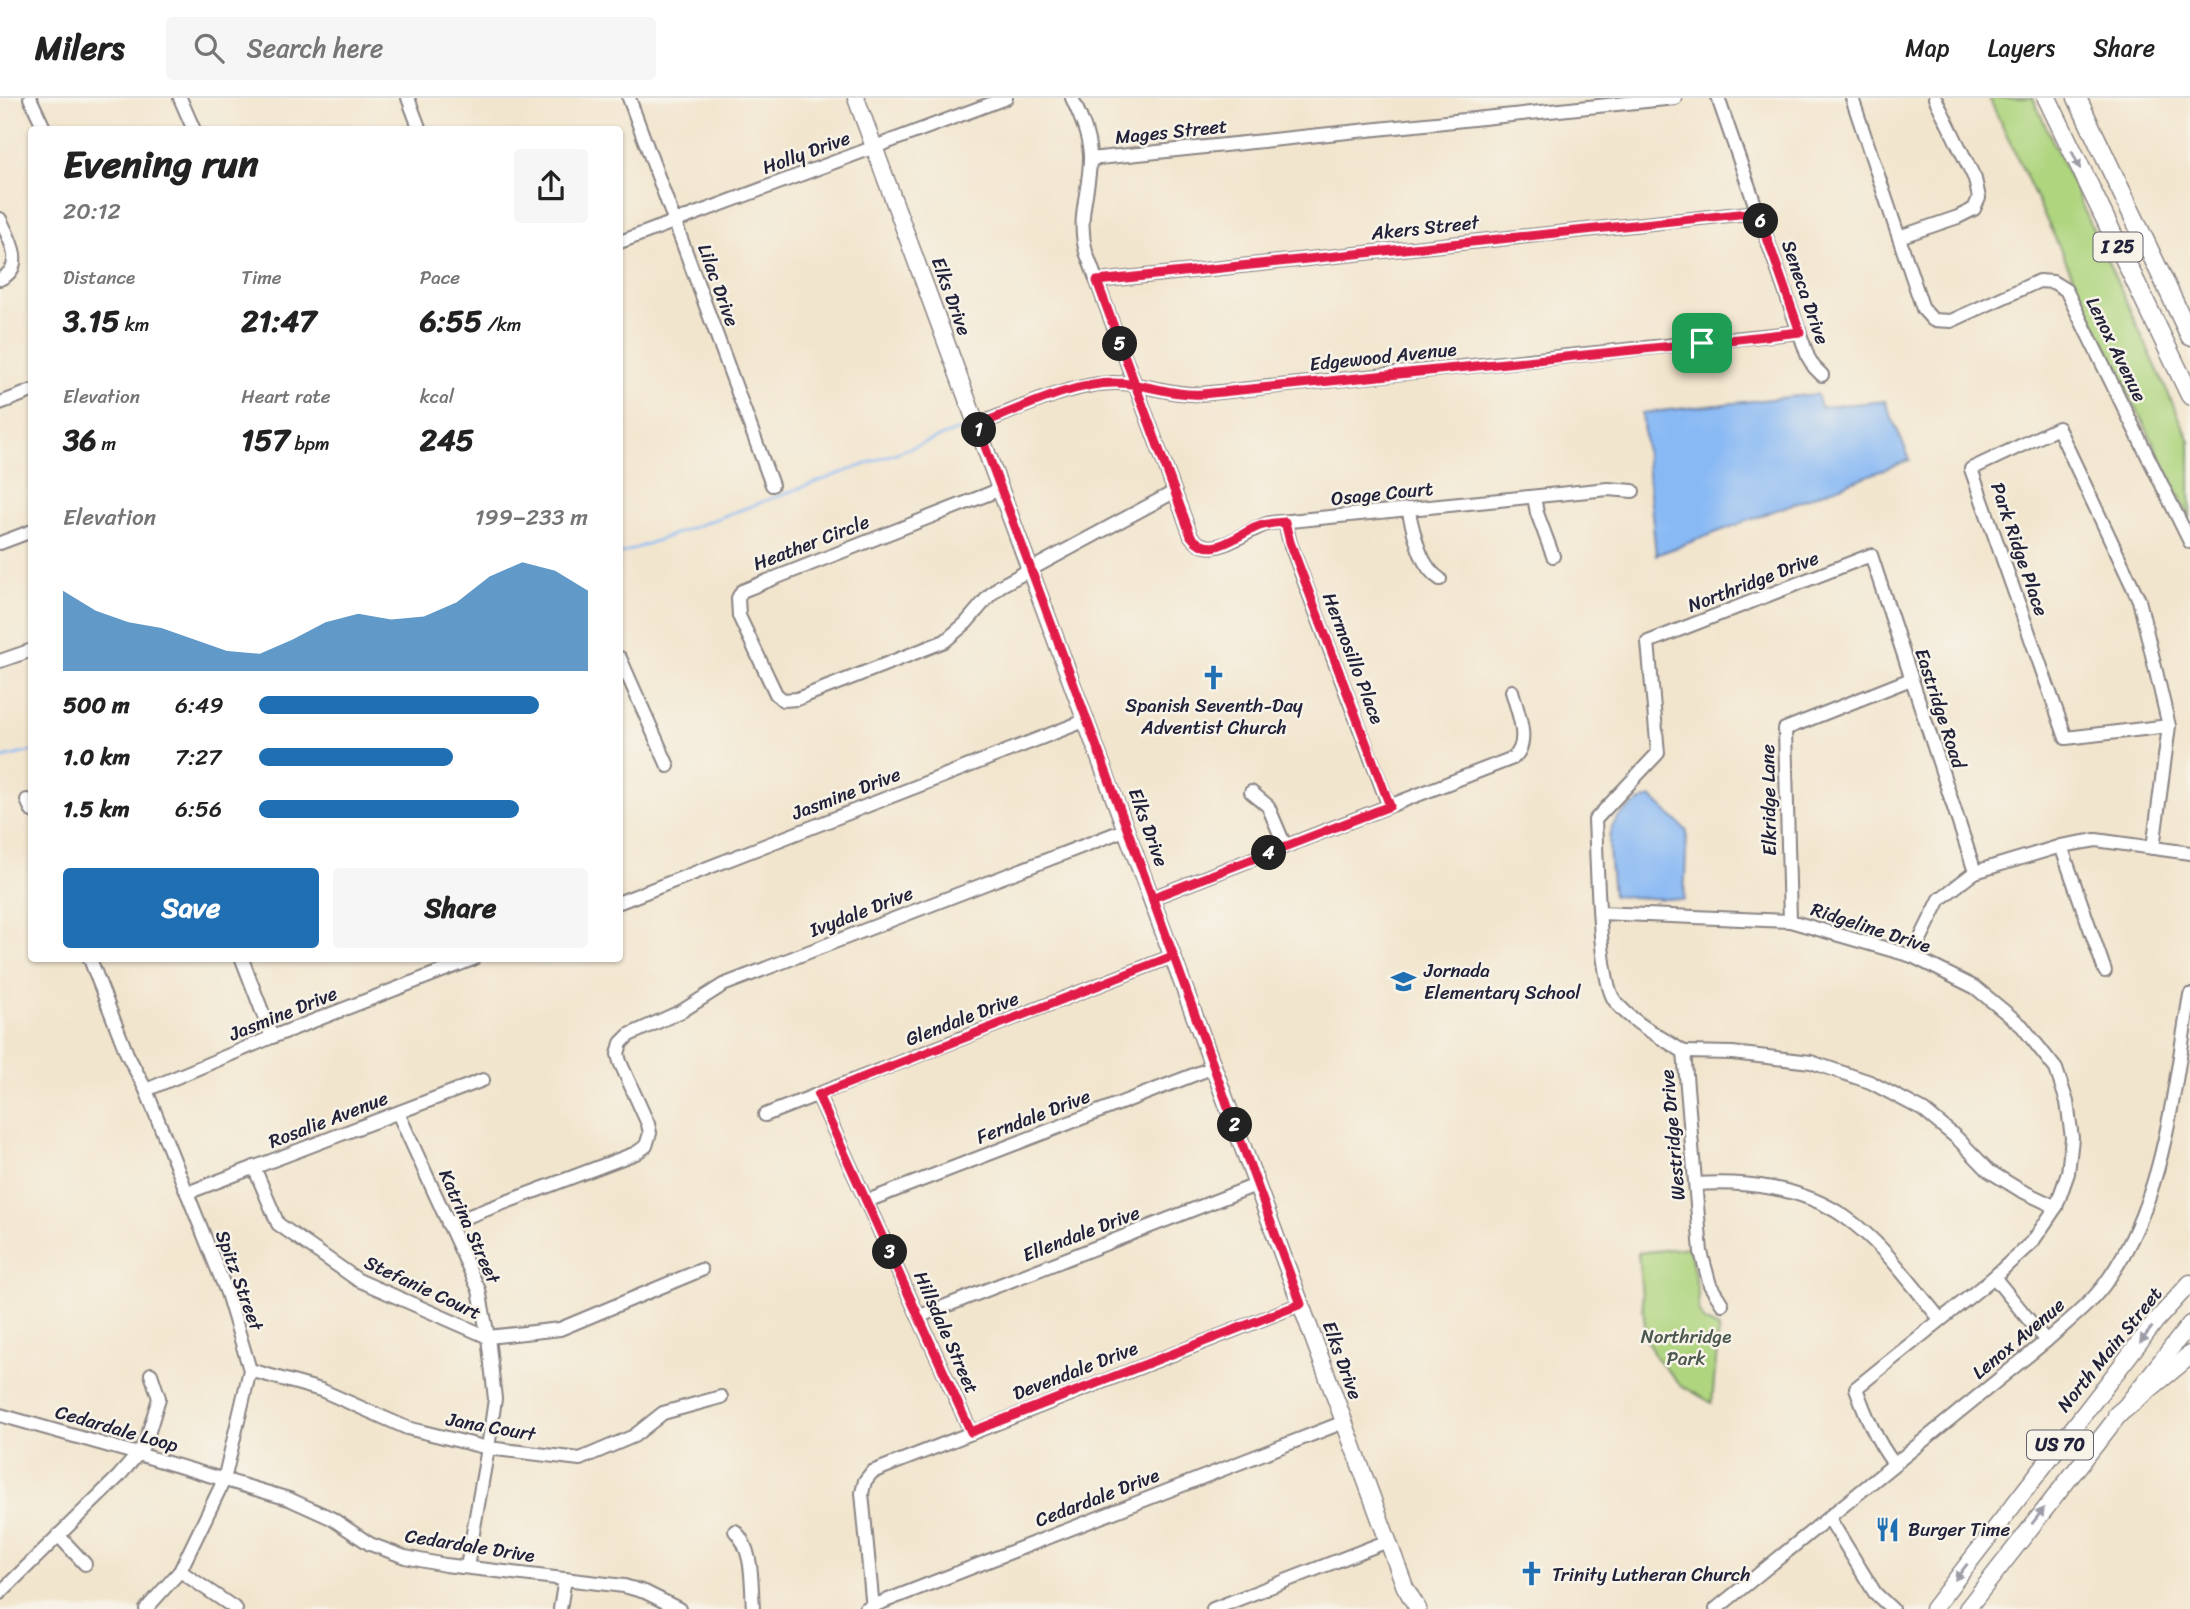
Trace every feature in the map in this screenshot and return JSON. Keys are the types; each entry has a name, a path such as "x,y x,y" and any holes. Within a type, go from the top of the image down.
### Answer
{"highway":[{"name":"I 25","path":"2047,98 2190,395"},
{"name":"I 25","path":"2077,98 2190,336"},
{"path":"2137,225 2190,311"},
{"path":"2117,1415 2190,1355"}],"main road":[{"name":"Elks Drive","path":"856,98 1405,1587 1418,1609"},
{"name":"North Main Street","path":"1933,1609 2155,1322 2190,1283"},
{"name":"US 70","path":"1966,1609 2190,1324"}],"street":[{"path":"30,98 43,126"},
{"path":"180,98 192,126"},
{"path":"408,98 418,126"},
{"name":"Lilac Drive","path":"629,98 772,485"},
{"name":"Holly Drive","path":"623,241 1006,98"},
{"path":"1073,98 1084,129 1090,159 1082,209 1082,234 1174,492"},
{"name":"Mages Street","path":"1090,159 1675,98"},
{"name":"Seneca Drive","path":"1718,98 1811,362 1822,375"},
{"name":"Lenox Avenue","path":"1852,98 1923,309 1933,320 1951,321 2039,281 2053,282 2066,290 2190,542"},
{"path":"1899,237 1958,217 1973,209 1979,198 1975,179 1935,98"},
{"name":"Akers Street","path":"1097,281 1758,212"},
{"path":"0,219 13,248 14,265 11,272 0,279"},
{"name":"Edgewood Avenue","path":"977,425 1083,387 1114,383 1135,384 1173,393 1202,394 1800,332"},
{"path":"0,403 28,392"},
{"name":"Park Ridge Place","path":"2153,848 2169,726 2139,600 2059,428 1971,469 2066,738 2169,726"},
{"name":"Heather Circle","path":"1001,489 746,588 738,598 739,616 776,694 783,700 792,700 945,641 966,623 995,590 1174,492"},
{"name":"Osage Court","path":"1174,492 1191,536 1203,546 1221,546 1257,527 1285,522 1608,489 1633,491"},
{"path":"1534,497 1553,556"},
{"path":"1408,509 1427,566 1440,579"},
{"name":"Hermosillo Place","path":"1285,522 1290,542 1390,806"},
{"path":"0,543 28,532"},
{"name":"Northridge Drive","path":"1648,642 1871,555"},
{"name":"Eastridge Road","path":"1871,555 1975,872"},
{"name":"Westridge Drive","path":"1648,642 1658,753 1595,820 1604,954 1612,999 1625,1012 1684,1052 1701,1251 1710,1285 1722,1304"},
{"path":"0,662 28,652"},
{"path":"623,665 668,766"},
{"name":"Elkridge Lane","path":"1790,921 1785,729 1911,679"},
{"path":"1152,898 1517,755 1522,746 1522,736 1512,691"},
{"name":"Jasmine Drive","path":"623,901 1087,720"},
{"path":"1251,792 1268,806 1284,846"},
{"name":"Ivydale Drive","path":"448,1224 636,1153 654,1143 615,1045 629,1035 681,1011 723,985 1127,829"},
{"path":"1912,956 1940,899 1975,872 2061,846 2096,840 2190,853"},
{"path":"2061,846 2105,971"},
{"name":"Ridgeline Drive","path":"1600,913 1790,921 1912,956 1976,988 2022,1026 2056,1069 2067,1102 2071,1138 2068,1173 2056,1207 2033,1241 1994,1277 1856,1388 1871,1429 1894,1464"},
{"name":"Glendale Drive","path":"765,1115 1173,956"},
{"name":"Spitz Street","path":"91,962 127,1054 146,1090 227,1293 250,1370"},
{"path":"243,962 272,1037"},
{"name":"Jasmine Drive","path":"146,1090 272,1037 465,962"},
{"name":"Lenox Avenue","path":"1716,1609 2046,1341 2089,1302 2107,1281 2126,1248 2158,1171 2169,1124 2190,995"},
{"path":"1684,1052 1811,1062 1870,1082 1923,1110 1957,1138 1989,1171 2056,1207"},
{"name":"Ferndale Drive","path":"867,1201 1213,1066"},
{"name":"Rosalie Avenue","path":"187,1193 483,1080"},
{"name":"Hillsdale Street","path":"818,1095 971,1432"},
{"name":"Katrina Street","path":"398,1113 479,1290 488,1337 495,1398 467,1567"},
{"name":"Stefanie Court","path":"254,1167 278,1224 358,1280 488,1337 561,1329 701,1270"},
{"path":"1696,1184 1765,1186 1813,1200 1830,1208 1860,1229 1886,1255 1940,1319"},
{"name":"Ellendale Drive","path":"920,1316 1256,1185"},
{"path":"1994,1277 2046,1341"},
{"name":"Devendale Drive","path":"870,1608 862,1493 866,1477 878,1468 1301,1304"},
{"path":"146,1609 180,1571 223,1480 250,1370"},
{"name":"Jana Court","path":"250,1370 321,1390 407,1428 488,1448 580,1459 634,1436 663,1413 721,1397"},
{"path":"0,1593 138,1454 146,1441 159,1398 151,1374"},
{"name":"Cedardale Loop","path":"0,1415 223,1480"},
{"name":"Cedardale Drive","path":"870,1608 1344,1422"},
{"name":"Cedardale Drive","path":"223,1480 311,1508 370,1544 418,1561 634,1589 679,1609"},
{"path":"1829,1518 1875,1593 1892,1609"},
{"path":"735,1531 747,1550 753,1609"},
{"path":"58,1535 85,1564"},
{"path":"1213,1609 1388,1541"},
{"path":"180,1571 236,1609"},
{"path":"560,1609 565,1578"}],"green space":[{"path":"1989,98 2033,98 2190,441 2190,518 2105,344"},
{"name":"Northridge Park","path":"1689,1247 1699,1312 1704,1321 1719,1328 1712,1403 1679,1384 1655,1357 1646,1338 1638,1253"}],"water":[{"path":"1817,394 1821,407 1885,401 1910,460 1656,555 1642,413"},
{"path":"1651,797 1687,831 1684,900 1613,896 1609,846 1612,827 1626,810"}],"waterway":[{"path":"623,553 959,430"},
{"path":"0,756 3,758 28,752"}],"place":[{"name":"Spanish Seventh-Day Adventist Church","path":"1214,677"},
{"name":"Jornada Elementary School","path":"1404,981"},
{"name":"Burger Time","path":"1888,1529"},
{"name":"Trinity Lutheran Church","path":"1532,1574"}],"route":[{"path":"1702,343 1192,395 1135,384 1104,383 1073,390 977,425 1101,757 1152,898 1228,1107 1239,1135 1256,1185 1301,1304 971,1432 818,1095 1173,956 1152,898 1390,806 1290,542 1285,522 1257,527 1216,548 1203,546 1194,540 1191,536 1155,438 1135,384 1097,281 1758,212 1800,332 1702,343"}]}
